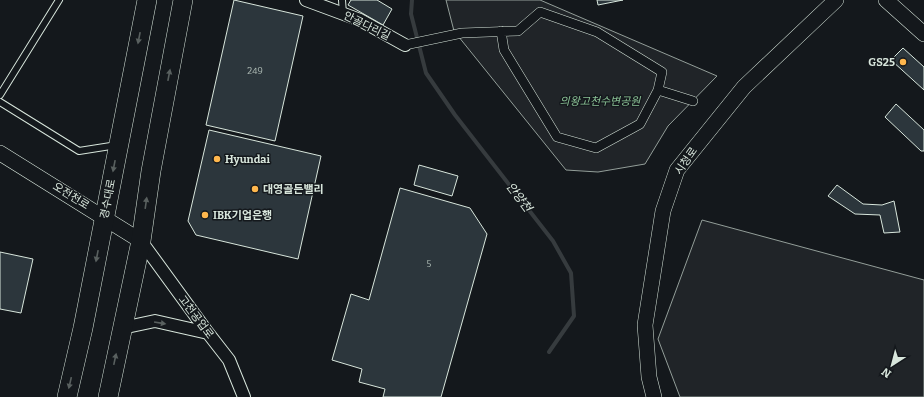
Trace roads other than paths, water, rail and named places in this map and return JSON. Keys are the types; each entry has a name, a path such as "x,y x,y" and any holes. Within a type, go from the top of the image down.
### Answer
{"main road":[{"name":"경수대로","path":"67,397 83,328 147,0"},
{"path":"108,397 141,241 151,171 183,0"}],"street":[{"name":"안골다리길","path":"306,0 360,20 404,45"},
{"name":"시청로","path":"654,397 649,376 645,325 663,211 677,170 744,87 836,0"},
{"path":"886,0 924,34"},
{"path":"404,45 462,33 502,31 518,31 540,12 597,32 662,72 658,90 640,124 596,148 558,137 504,50 502,31"},
{"path":"658,90 693,101"},
{"name":"오전천로","path":"0,153 141,241"},
{"name":"고천공업로","path":"141,241 229,360 244,397"},
{"path":"122,328 155,322 208,333"}],"lane":[{"path":"0,95 59,0"},
{"path":"342,0 343,14"},
{"path":"0,102 79,151 118,145"}],"waterway":[{"name":"안양천","path":"412,0 411,14 426,73 455,115 553,241 571,273 574,316 549,352"}],"place":[{"name":"GS25","path":"903,62"},
{"name":"Hyundai","path":"217,159"},
{"name":"대영골든밸리","path":"255,189"},
{"name":"IBK기업은행","path":"205,215"}],"park label":[{"name":"의왕고천수변공원","path":"600,101"}]}
